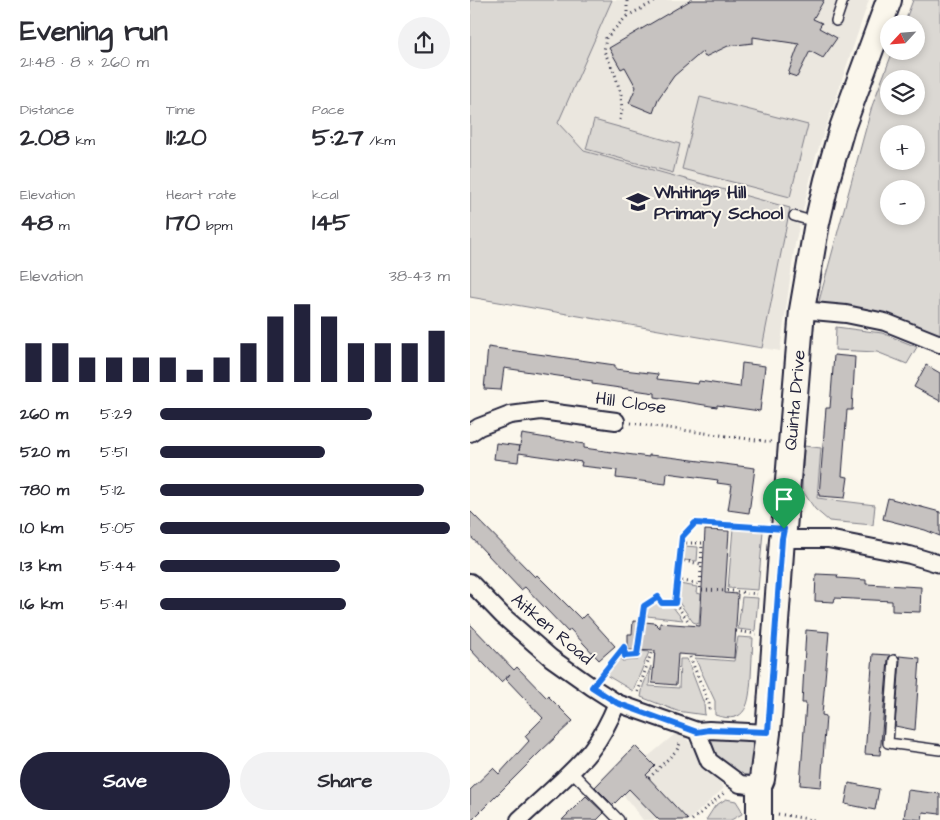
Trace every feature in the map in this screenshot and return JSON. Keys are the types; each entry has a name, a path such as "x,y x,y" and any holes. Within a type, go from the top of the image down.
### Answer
{"street":[{"name":"Quinta Drive","path":"759,815 750,785 762,779 768,732 802,310 827,180 842,128 889,0"},
{"path":"802,310 846,314 885,322 940,344"},
{"name":"Hill Close","path":"470,433 479,427 510,415 541,411 616,421"},
{"path":"783,534 828,539 910,555 940,564"},
{"name":"Aitken Road","path":"471,585 551,658 617,703 659,719 698,730 768,732"},
{"path":"519,820 592,750 607,726 617,703"},
{"path":"698,730 709,761 750,785"}],"lane":[{"path":"836,21 843,0"},
{"path":"794,216 818,222"},
{"path":"894,660 888,743 940,750"},
{"path":"571,771 619,820"}],"path":[{"path":"627,0 627,16"},
{"path":"620,120 622,108 621,95 615,74 604,52 606,38 627,16 658,0"},
{"name":"Hill Close","path":"616,421 791,444"},
{"path":"689,622 675,603 682,537 695,523 783,534"},
{"path":"681,542 702,543 700,590 778,596"},
{"path":"679,560 701,564"},
{"path":"677,580 700,584"},
{"path":"592,687 624,647 625,656 637,655 644,606 658,597 662,603 675,603"},
{"path":"634,710 640,683 652,653"},
{"path":"649,778 698,730 709,704 690,657"},
{"path":"692,820 723,793 750,785"},
{"path":"759,815 814,820"}],"shaded area":[{"name":"Whitings Hill Primary School","path":"470,0 869,0 815,159 795,244 780,351 470,297"},
{"path":"470,0 612,0 558,123 584,151 790,208 762,348 470,297"},
{"path":"913,0 940,0 940,344 816,312 872,106 880,85 880,115 925,115 925,70 886,70 890,60 925,60 925,15 907,15"},
{"path":"700,97 808,125 790,197 682,169"},
{"path":"594,120 680,144 673,173 586,149"},
{"path":"836,327 882,333 917,347 907,364 877,352 835,350"},
{"path":"804,446 821,448 817,498 875,505 873,525 829,521 815,509 802,490"},
{"path":"733,528 763,531 758,590 728,588"},
{"path":"683,546 698,547 697,561 682,560"},
{"path":"679,584 697,587 696,593 701,594 699,624 693,622 678,601"},
{"path":"742,597 758,598 755,631 738,629"},
{"path":"657,601 660,606 673,607 683,620 647,616 646,607"},
{"path":"738,637 753,638 749,695 745,710 734,717 726,718 715,715 715,701 695,658 734,661"},
{"path":"640,651 649,652 633,691 606,675 621,656 622,661 638,660"},
{"path":"680,659 687,659 704,704 705,715 677,711 641,697 651,666 649,686 679,688"},
{"path":"680,730 724,788 689,820 643,820 615,784"},
{"path":"697,731 764,732 759,786 709,761"},
{"path":"726,799 736,801 742,814 731,820 706,820 715,806"}],"building":[{"path":"691,0 824,0 813,19 822,23 819,28 837,38 823,58 810,51 797,77 788,74 799,44 753,37 753,43 728,46 705,57 702,52 674,76 658,99 653,113 629,103 636,87 625,67 621,69 609,48"},
{"path":"488,347 615,365 615,369 658,374 657,379 698,384 699,381 740,387 742,363 765,366 760,411 717,405 717,407 655,397 655,393 592,384 592,381 504,368 501,390 484,389"},
{"path":"834,355 855,357 852,410 847,410 842,476 848,477 845,498 819,496 826,408 830,408"},
{"path":"926,365 940,373 940,401 914,387"},
{"path":"522,434 584,444 584,448 755,468 749,513 728,510 732,485 717,483 718,480 667,473 666,484 616,478 617,470 581,466 582,462 519,453 518,462 494,459 496,443 520,446"},
{"path":"888,498 940,512 940,536 883,519"},
{"path":"470,511 535,577 537,575 581,619 586,614 615,646 599,660 570,629 568,632 525,587 521,590 470,536"},
{"path":"705,530 729,531 725,593 738,594 734,658 678,654 676,685 652,683 655,651 628,650 628,634 632,634 633,621 655,623 660,628 660,623 700,626"},
{"path":"816,574 838,575 837,578 866,580 866,584 921,587 920,612 892,611 892,601 835,598 834,602 815,601"},
{"path":"470,624 514,670 517,667 573,721 472,820 470,820 470,790 493,768 499,774 529,741 525,736 543,718 506,679 510,674 501,682 470,649"},
{"path":"806,630 829,632 822,715 826,716 821,787 800,785 806,703 802,703"},
{"path":"873,654 890,655 880,755 865,754"},
{"path":"899,656 920,658 915,730 895,726"},
{"path":"635,746 655,766 646,775 688,820 659,820 629,789 613,805 595,787"},
{"path":"849,783 879,789 875,810 845,804"},
{"path":"908,790 940,794 940,814 923,812 922,820 904,818"},
{"path":"586,796 604,813 597,820 562,820"}],"place":[{"name":"Whitings Hill Primary School","path":"638,202"}],"route":[{"path":"695,523 784,529 774,636 768,732 709,730 697,732 696,730 659,719 617,703 592,687 624,647 625,656 637,655 644,606 658,597 662,603 675,603 682,537 695,523"}]}
